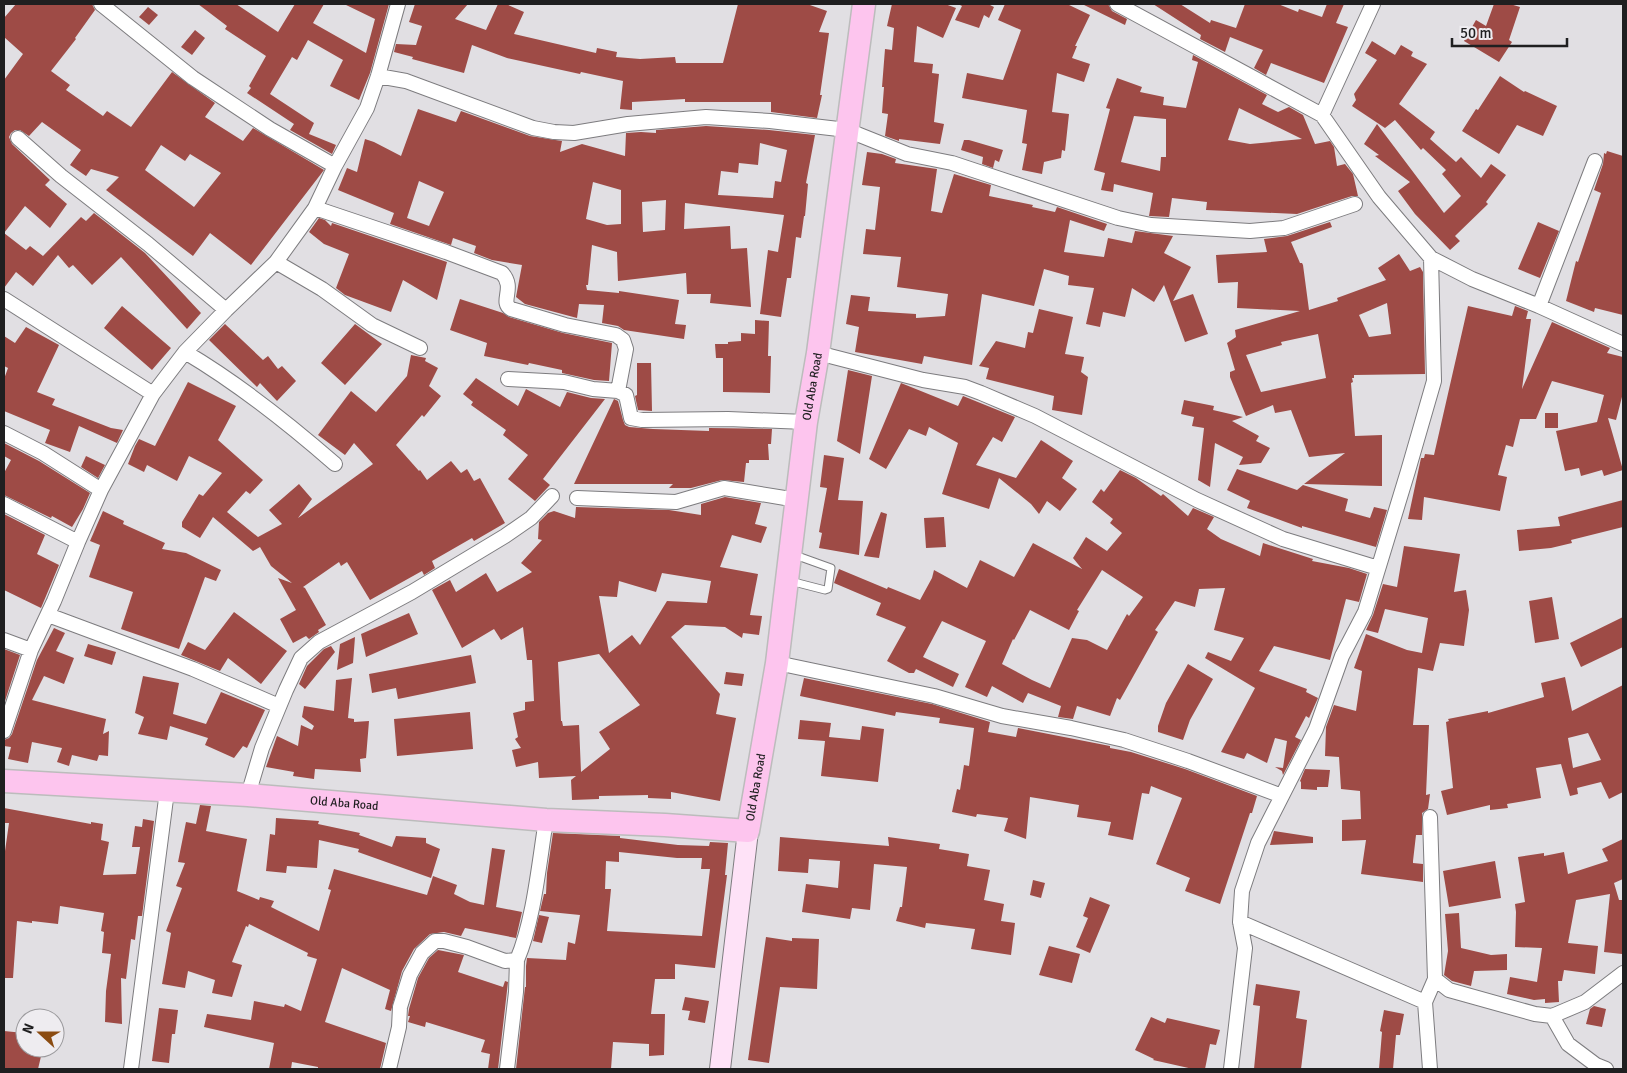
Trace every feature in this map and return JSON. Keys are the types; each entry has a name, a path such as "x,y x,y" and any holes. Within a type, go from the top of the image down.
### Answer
{"main road":[{"name":"Old Aba Road","path":"4,781 248,795 546,820 748,831 777,664 806,422 818,353 864,4"}],"street":[{"path":"101,4 193,78 270,129 335,166"},
{"path":"4,731 31,650 48,615 78,542 101,490 152,394 185,352 276,262 315,208 335,166 367,108 398,4"},
{"path":"1117,4 1322,115 1357,166 1429,255 1623,344"},
{"path":"1322,115 1374,4"},
{"path":"378,76 406,80 533,128 554,132 574,133 628,124 706,117 770,121 847,130 907,154 952,163 1118,218 1151,225 1250,231 1284,228 1355,204"},
{"path":"18,138 60,176 148,244 226,310"},
{"path":"1539,306 1595,161"},
{"path":"315,208 502,273 507,278 509,284 506,304 511,309 565,325 616,335 623,340 626,349 618,392"},
{"path":"1231,1069 1245,948 1240,922 1242,891 1258,843 1316,729 1342,656 1365,612 1434,381 1429,255"},
{"path":"276,262 322,289 372,324 420,348"},
{"path":"4,299 152,394"},
{"path":"185,352 220,373 296,430 335,464"},
{"path":"818,353 923,380 965,387 981,393 1035,416 1197,500 1283,539 1378,568"},
{"path":"508,380 564,382 593,389 618,392 626,395 631,418 642,420 728,419 806,422"},
{"path":"4,433 101,490"},
{"path":"577,498 676,502 724,488 797,500"},
{"path":"248,795 262,748 301,658 319,642 412,592 505,536 531,518 552,496"},
{"path":"4,504 78,542"},
{"path":"48,615 193,669 279,706"},
{"path":"4,640 31,650"},
{"path":"777,664 934,696 1002,716 1071,728 1124,740 1188,761 1282,796"},
{"path":"131,1069 167,791"},
{"path":"1430,817 1435,979 1426,1002 1430,1069"},
{"path":"507,1069 518,960 523,948 534,898 546,820"},
{"path":"720,1069 748,831"},
{"path":"1240,922 1426,1002"},
{"path":"389,1069 399,1027 400,1007 410,975 422,953 435,941 444,941 467,947 505,962 518,960"},
{"path":"1435,979 1449,990 1535,1014 1552,1016 1585,1002 1623,973"},
{"path":"1552,1016 1568,1044 1596,1065 1606,1069"}],"lane":[{"path":"787,580 825,590 828,589 831,576 831,568 790,553"}],"building":[{"path":"16,4 92,4 95,10 76,39 51,71 70,85 66,90 103,116 107,111 131,127 172,72 215,103 205,117 243,141 253,128 324,170 251,265 210,233 193,256 106,190 119,177 91,169 86,176 70,165 81,150 42,122 29,136 20,130 15,130 9,137 12,144 50,180 45,185 67,204 50,228 25,206 4,233 4,80 23,54 4,37 4,18","holes":["161,145 185,161 190,154 221,173 194,207 145,170"]},
{"path":"198,4 236,4 278,32 295,4 324,4 313,23 366,53 375,19 344,4 389,4 370,73 359,100 330,86 343,60 308,40 297,60 292,57 270,94 314,123 309,134 336,145 332,154 290,130 294,124 247,93 266,56 225,29 227,26"},
{"path":"415,4 468,4 455,19 486,30 498,4 506,4 524,12 514,34 596,53 597,48 617,52 616,57 640,59 675,57 676,63 723,63 738,4 807,4 827,11 819,32 829,33 820,95 822,95 817,118 771,112 771,102 685,102 685,99 632,102 632,110 620,109 623,81 507,58 472,45 464,73 412,59 413,57 394,52 396,44 416,45 422,26 409,22"},
{"path":"892,4 945,4 956,8 943,38 917,26 914,62 933,64 932,73 939,74 934,122 944,124 940,144 899,139 899,141 885,136 888,114 882,113 884,87 882,87 885,49 892,50 894,28 887,26"},
{"path":"958,4 988,4 994,7 989,18 984,15 979,28 955,20 962,6"},
{"path":"1005,4 1067,4 1090,15 1075,46 1077,46 1072,58 1090,64 1084,82 1057,73 1052,112 1069,114 1065,151 1062,150 1061,158 1044,162 1042,174 1022,170 1027,144 1022,143 1027,110 962,98 967,73 1003,80 1021,30 998,20"},
{"path":"1082,4 1108,4 1112,11 1127,19 1125,25"},
{"path":"1153,4 1180,4 1210,23 1211,20 1236,28 1245,4 1278,4 1298,12 1299,9 1322,17 1327,4 1344,4 1336,23 1348,27 1324,83 1271,63 1266,75 1254,68 1263,50 1230,37 1225,52 1200,39 1201,35"},
{"path":"1494,4 1510,4 1520,7 1509,40 1512,42 1499,62 1464,41 1476,20 1486,26"},
{"path":"148,7 158,15 149,25 139,17"},
{"path":"195,30 205,38 192,55 181,47"},
{"path":"1372,41 1395,55 1401,45 1413,52 1411,56 1427,64 1399,104 1435,132 1430,139 1456,162 1461,157 1481,178 1491,164 1506,175 1486,202 1488,204 1455,236 1460,241 1450,250 1415,214 1398,191 1410,182 1375,156 1379,155 1364,144 1377,124 1444,213 1461,196 1442,174 1446,170 1423,148 1421,150 1395,120 1385,128 1352,106 1356,100 1354,94 1377,60 1365,53"},
{"path":"1193,55 1267,95 1262,104 1278,112 1289,107 1303,115 1315,144 1330,141 1334,147 1337,166 1345,164 1353,174 1358,196 1352,196 1297,214 1206,210 1207,202 1172,198 1169,217 1149,216 1153,193 1114,184 1113,192 1101,190 1105,173 1094,170 1110,109 1106,108 1117,78 1142,87 1140,92 1164,97 1163,105 1186,108 1198,62 1192,60","holes":["1239,108 1302,139 1250,144 1228,140","1134,116 1166,119 1166,157 1161,157 1160,171 1121,162"]},
{"path":"1500,76 1524,92 1557,106 1543,136 1517,125 1499,154 1462,131"},
{"path":"418,109 456,122 461,111 530,136 562,141 560,152 582,144 625,156 626,133 656,133 656,130 706,126 815,135 806,183 808,184 801,238 796,237 791,278 787,278 781,317 760,314 768,250 778,252 784,215 685,203 684,229 730,226 731,249 747,248 751,307 710,303 711,294 687,294 686,273 618,281 617,252 592,245 588,285 586,285 587,290 619,293 619,291 679,300 675,324 686,325 684,339 624,330 618,326 602,323 604,305 579,304 577,318 525,304 516,297 522,265 492,260 474,253 476,246 453,238 451,245 390,224 394,213 338,190 347,168 357,172 365,139 401,156","holes":["760,143 787,150 781,182 775,181 773,198 718,195 721,171 738,173 739,163 758,165","419,181 444,192 429,226 407,218","593,182 621,190 621,224 607,225 586,219","666,200 665,230 643,232 642,202"]},
{"path":"964,140 1003,150 999,162 995,160 993,168 982,164 983,157 961,150"},
{"path":"1607,151 1623,156 1623,315 1595,308 1594,312 1566,301 1576,261 1578,262 1601,193 1594,190 1603,164 1604,153 1606,154"},
{"path":"867,152 882,154 896,159 895,163 937,169 931,211 942,213 954,174 991,185 989,196 1033,205 1032,207 1055,212 1057,207 1107,224 1104,231 1070,220 1064,252 1104,257 1108,238 1132,243 1135,231 1173,236 1164,253 1191,267 1173,301 1193,294 1208,334 1185,342 1164,285 1154,302 1132,288 1125,317 1103,312 1100,327 1086,324 1094,288 1068,285 1069,276 1044,269 1034,306 982,294 972,365 924,356 922,364 855,352 859,327 846,324 851,295 870,297 868,311 916,314 916,318 945,316 948,294 897,287 901,257 863,254 866,229 875,230 880,187 862,185"},
{"path":"94,213 145,253 201,313 187,329 121,257 92,285 73,265 69,268 58,255 33,286 16,272 4,288 4,233 26,250 30,246 43,256 81,217 86,221"},
{"path":"319,218 325,220 331,226 332,223 447,262 437,300 403,280 391,312 345,295 336,288 349,254 324,244 309,232"},
{"path":"1330,222 1332,227 1291,242 1300,263 1303,265 1309,310 1338,301 1337,298 1386,280 1378,268 1399,254 1410,271 1420,267 1423,272 1425,374 1354,375 1354,378 1352,378 1353,382 1351,383 1355,436 1382,435 1382,486 1304,484 1345,453 1309,457 1291,410 1275,413 1273,405 1246,416 1230,377 1230,372 1235,370 1227,343 1236,337 1235,330 1300,311 1237,308 1238,282 1218,283 1216,255 1267,252 1264,239 1287,236","holes":["1387,303 1391,334 1369,337 1359,315","1318,334 1326,378 1261,392 1246,355 1282,345 1281,342"]},
{"path":"1538,222 1559,231 1540,278 1518,269"},
{"path":"460,299 503,313 509,317 563,333 612,343 609,381 594,380 562,373 562,370 529,363 528,365 484,356 487,343 450,330"},
{"path":"122,306 171,348 152,370 104,328"},
{"path":"1468,306 1512,316 1515,306 1528,311 1526,319 1531,319 1522,389 1552,322 1610,348 1607,353 1623,357 1623,393 1616,420 1608,418 1623,470 1604,476 1602,470 1581,476 1579,468 1565,471 1556,431 1597,422 1604,395 1552,381 1536,419 1520,419 1513,447 1506,445 1498,475 1507,477 1500,511 1424,497 1422,520 1408,519 1421,458 1424,458 1425,454 1434,455"},
{"path":"1039,309 1073,317 1065,354 1084,357 1081,372 1088,377 1082,415 1052,410 1054,396 986,379 989,368 979,366 996,341 1025,348 1028,332 1033,333"},
{"path":"755,320 769,321 768,356 771,356 770,393 723,392 723,358 716,358 715,344 741,341 741,333 755,334"},
{"path":"225,324 263,360 268,356 278,369 282,366 296,381 277,401 260,383 257,387 209,340"},
{"path":"355,324 382,344 345,385 321,363"},
{"path":"26,327 59,345 37,392 55,399 52,405 111,428 123,430 117,443 79,426 70,452 45,443 50,430 4,411 4,379 8,368 4,366 4,336 15,343"},
{"path":"411,355 426,358 425,361 438,368 429,386 441,396 424,417 422,415 396,445 427,480 451,461 461,473 467,469 474,481 480,478 505,523 474,541 472,538 432,561 435,568 424,575 422,571 370,600 347,562 341,566 339,562 303,587 326,625 309,639 306,636 293,643 280,619 296,610 278,578 292,583 271,566 260,547 253,551 213,517 200,538 182,527 182,522 199,494 203,496 222,473 189,456 177,481 147,465 144,472 128,464 135,446 139,439 155,446 188,382 236,406 218,440 263,480 250,494 246,491 227,512 258,537 282,524 269,510 299,484 312,499 298,518 373,464 354,443 345,455 318,435 351,391 376,412 407,376"},
{"path":"637,363 651,363 652,411 638,410 635,396 637,395"},
{"path":"848,370 872,376 860,454 837,441"},
{"path":"476,378 518,406 526,389 560,407 567,392 591,398 605,399 543,479 550,485 535,501 508,479 528,455 503,435 506,430 471,405 473,402 463,394"},
{"path":"901,383 958,406 963,396 1015,417 1002,442 993,437 976,465 1016,478 1041,440 1073,461 1062,478 1077,489 1060,511 1047,501 1039,514 1031,504 999,478 989,509 942,494 958,443 929,427 926,436 909,429 886,469 869,459"},
{"path":"614,399 618,401 625,425 629,427 709,431 709,428 772,429 771,444 768,444 769,460 749,460 749,463 746,463 744,482 722,480 691,488 669,488 673,484 574,484"},
{"path":"1184,400 1214,406 1213,410 1243,417 1232,421 1259,436 1256,441 1270,448 1261,463 1239,465 1243,457 1215,443 1210,487 1198,480 1204,428 1192,426 1194,417 1181,414"},
{"path":"1545,413 1558,413 1558,428 1545,428"},
{"path":"4,443 39,461 90,493 72,527 4,495 4,473 11,460 4,456"},
{"path":"824,455 844,458 838,500 863,501 859,555 819,548 822,533 819,532 827,488 820,487"},
{"path":"86,456 105,465 98,478 81,467"},
{"path":"1237,469 1297,490 1303,485 1348,499 1345,511 1370,518 1374,507 1387,510 1376,547 1302,526 1302,528 1247,508 1250,501 1227,490"},
{"path":"1120,470 1136,478 1161,496 1163,494 1188,516 1193,508 1214,517 1207,529 1221,539 1260,556 1263,543 1313,559 1312,561 1349,568 1367,574 1359,602 1346,599 1330,660 1274,646 1259,671 1307,689 1306,692 1318,698 1309,718 1306,716 1295,737 1301,740 1283,775 1282,771 1275,767 1283,768 1287,741 1275,738 1267,763 1247,753 1244,759 1221,752 1255,688 1205,658 1208,652 1231,661 1244,638 1214,630 1225,588 1199,589 1195,607 1175,601 1155,630 1158,632 1120,700 1117,698 1110,716 1077,706 1073,719 1058,717 1061,706 1028,693 1023,703 992,686 987,697 965,687 986,641 942,621 923,657 959,674 953,687 916,669 914,673 909,673 887,661 906,627 876,615 881,603 834,583 839,569 887,589 888,587 920,600 932,578 934,570 967,588 980,560 1014,577 1033,543 1082,569 1073,558 1086,537 1107,551 1122,533 1110,523 1113,519 1092,502 1101,489 1104,492","holes":["1102,570 1143,597 1129,616 1127,614 1107,650 1087,640 1072,638 1050,688 1002,664 1013,639 1030,610 1069,630 1079,611 1077,610"]},
{"path":"725,497 761,503 755,524 767,527 761,543 732,535 720,567 758,574 750,615 762,616 759,635 743,633 742,638 725,627 685,625 671,637 720,694 716,714 736,718 720,801 671,792 671,799 648,798 648,795 599,796 599,799 572,800 571,780 576,776 539,778 538,762 516,767 512,750 521,748 515,739 518,737 513,713 525,710 525,702 534,701 532,660 527,660 523,627 501,640 494,629 462,648 432,590 450,580 456,592 486,573 497,592 532,572 521,563 542,540 538,539 539,522 548,513 554,511 575,518 576,507 669,510 701,515 701,504","holes":["662,573 711,581 707,603 667,601 640,645 632,635 609,653 599,596 617,597 619,581 656,592","599,654 640,705 599,732 610,749 581,772 579,725 563,726 561,721 558,662"]},
{"path":"1623,500 1623,527 1571,540 1572,543 1551,548 1519,551 1517,530 1560,526 1558,517"},
{"path":"103,511 124,521 123,524 165,543 162,549 186,553 221,570 216,581 205,577 179,649 121,629 133,592 89,577 100,545 90,541"},
{"path":"881,512 887,514 879,558 864,556"},
{"path":"4,514 45,535 37,554 59,565 41,608 4,590"},
{"path":"944,517 946,547 926,548 924,518"},
{"path":"1404,546 1460,554 1454,592 1466,590 1469,610 1464,646 1440,643 1433,671 1418,668 1413,725 1429,725 1426,795 1430,794 1428,809 1422,813 1422,835 1416,835 1413,861 1413,863 1423,864 1423,882 1361,874 1366,840 1342,841 1342,820 1361,819 1360,791 1341,789 1339,757 1325,756 1326,727 1334,705 1356,711 1362,671 1354,668 1366,634 1407,650 1422,653 1428,618 1385,609 1378,633 1366,630 1383,584 1397,587"},
{"path":"1552,597 1559,639 1535,643 1529,601"},
{"path":"234,612 287,651 261,684 228,658 220,671 181,655 188,642 205,650"},
{"path":"409,613 418,634 366,657 361,634"},
{"path":"1623,617 1623,647 1581,667 1570,643"},
{"path":"54,628 65,633 56,651 74,658 64,684 44,676 32,700 106,719 103,734 109,731 108,756 99,755 97,761 72,755 69,766 57,762 62,748 32,742 28,763 8,759 11,747 4,746 4,740 12,734 37,660"},
{"path":"355,637 353,663 337,670 340,644"},
{"path":"88,644 116,652 112,665 84,656"},
{"path":"331,646 335,652 305,689 299,684 307,666 324,649"},
{"path":"4,649 20,655 4,704"},
{"path":"471,655 476,683 398,699 396,688 372,693 369,674"},
{"path":"1188,664 1213,679 1190,720 1183,740 1158,732 1158,726 1166,703"},
{"path":"726,672 744,674 742,686 724,684"},
{"path":"143,676 179,683 173,714 206,724 221,692 265,710 247,748 243,746 234,758 205,745 208,738 170,726 167,740 138,734 144,717 135,713"},
{"path":"1565,677 1572,711 1623,685 1623,792 1609,799 1601,782 1577,788 1578,794 1570,796 1561,764 1536,768 1541,798 1507,804 1508,808 1490,810 1490,805 1447,815 1441,791 1453,788 1446,722 1449,721 1448,719 1488,711 1488,713 1544,697 1541,683","holes":["1588,733 1601,760 1573,768 1568,738"]},
{"path":"352,678 348,718 354,719 354,722 369,721 366,758 360,759 361,772 315,769 314,779 293,776 294,772 266,767 277,736 298,746 301,725 312,730 314,726 302,717 304,706 334,711 336,680"},
{"path":"804,678 932,704 990,722 988,732 1016,737 1018,728 1110,746 1110,748 1131,752 1185,769 1257,796 1220,904 1185,891 1190,878 1156,864 1182,798 1151,786 1149,794 1142,793 1133,840 1108,835 1111,822 1077,817 1079,805 1030,797 1026,839 1004,831 1008,818 977,814 976,817 952,812 957,789 960,790 964,765 969,766 974,728 939,723 940,718 896,712 895,716 800,696"},
{"path":"470,712 473,749 397,756 394,719"},
{"path":"800,720 831,723 829,737 860,740 862,726 884,729 878,782 821,776 825,741 798,739"},
{"path":"1305,769 1330,770 1328,787 1317,787 1317,790 1301,789 1300,781"},
{"path":"200,805 211,806 206,831 247,839 237,891 259,900 260,897 274,901 271,907 319,931 331,890 328,889 334,869 427,895 433,876 457,885 454,894 470,902 484,905 492,848 505,850 496,907 522,912 516,938 465,928 461,936 444,932 430,934 414,949 402,971 391,1011 385,1009 390,990 342,968 325,1022 386,1043 380,1069 318,1069 318,1067 292,1062 291,1069 269,1069 274,1043 204,1027 207,1014 251,1020 254,1001 284,1007 285,1004 301,1011 317,959 307,956 308,953 249,924 248,927 246,926 232,962 242,965 232,997 212,993 215,980 188,971 185,988 162,984 171,933 166,931 182,888 176,886 185,863 178,862 186,822 196,824"},
{"path":"4,808 91,824 91,822 103,824 101,840 109,842 103,875 136,874 140,847 132,847 135,826 142,827 143,819 154,821 142,916 138,916 135,940 131,939 126,979 121,978 122,1024 105,1022 106,991 111,954 102,953 104,932 101,931 104,913 60,906 58,924 17,921 13,978 4,978 4,858 9,823 4,823"},
{"path":"276,818 319,821 318,824 360,833 359,835 392,847 396,836 426,838 426,843 440,849 431,878 358,852 359,849 319,840 317,868 287,866 286,873 266,871 270,834 275,835"},
{"path":"1274,831 1313,837 1313,843 1270,845"},
{"path":"553,833 620,836 620,838 678,845 709,846 710,842 728,843 725,875 727,875 715,968 675,964 675,979 655,979 651,1014 665,1014 664,1055 649,1056 649,1044 613,1042 611,1069 516,1069 526,987 527,958 566,960 568,942 575,944 580,915 540,911 544,894 546,894","holes":["619,852 677,858 702,858 701,869 710,869 702,936 607,931 611,889 605,889 606,861 619,862"]},
{"path":"780,837 889,846 888,837 940,844 939,849 969,854 967,866 990,870 984,900 1004,904 1001,921 1015,923 1011,955 971,949 975,929 926,923 925,928 896,921 900,907 902,907 907,867 874,864 870,910 852,908 850,919 802,912 806,884 838,888 840,861 809,859 808,873 778,871"},
{"path":"1623,839 1623,879 1614,883 1619,900 1623,900 1622,954 1604,952 1610,894 1576,900 1568,943 1598,946 1595,974 1564,970 1562,981 1558,981 1559,1002 1545,1003 1545,999 1534,1000 1507,994 1510,977 1537,982 1542,948 1515,947 1515,904 1525,902 1518,857 1544,853 1544,856 1564,852 1568,874 1608,861 1602,849"},
{"path":"1495,861 1501,898 1449,907 1443,871"},
{"path":"1033,880 1045,883 1041,898 1030,895"},
{"path":"1090,897 1110,905 1090,953 1076,947 1088,918 1083,916"},
{"path":"1459,913 1461,948 1491,955 1507,954 1507,970 1474,971 1471,986 1452,981 1444,975 1448,951 1445,914"},
{"path":"539,915 549,917 542,943 533,941"},
{"path":"766,937 792,941 792,938 819,939 817,989 780,987 769,1063 748,1060"},
{"path":"1049,946 1080,954 1072,983 1039,975"},
{"path":"438,950 464,955 458,972 503,987 505,981 508,982 498,1069 488,1069 490,1054 481,1052 485,1040 426,1022 425,1027 408,1022 410,1016 408,1016 409,1009 418,978 429,958"},
{"path":"1256,984 1300,991 1296,1018 1307,1020 1301,1069 1254,1069 1260,1006 1253,1005"},
{"path":"685,997 709,1001 705,1023 688,1020 690,1011 682,1010"},
{"path":"1594,1006 1606,1009 1602,1027 1586,1024 1590,1009"},
{"path":"159,1008 178,1010 175,1034 172,1034 169,1063 152,1061"},
{"path":"1384,1010 1404,1014 1400,1035 1396,1035 1393,1069 1379,1069 1382,1032 1380,1031"},
{"path":"1151,1017 1165,1023 1167,1018 1220,1030 1216,1045 1210,1044 1205,1069 1193,1069 1153,1060 1135,1050"},
{"path":"4,1031 15,1032 15,1058 41,1058 38,1069 4,1069"}]}
